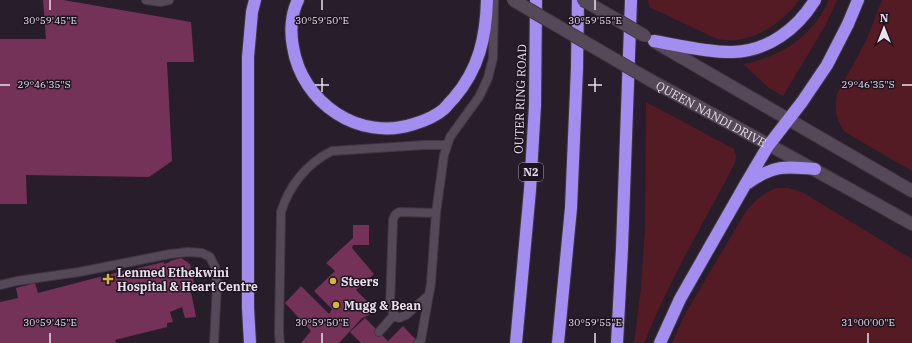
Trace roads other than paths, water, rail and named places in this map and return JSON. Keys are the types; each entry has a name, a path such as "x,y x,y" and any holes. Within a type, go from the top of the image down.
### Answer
{"highway":[{"path":"250,343 248,308 248,57 252,12 255,0"},
{"path":"298,0 292,20 291,40 294,58 301,75 310,90 323,104 340,116 358,125 381,129 401,128 423,121 443,110 460,90 475,66 482,43 486,19 487,0"},
{"name":"OUTER RING ROAD","path":"516,343 530,190 535,105 536,0"},
{"path":"558,343 571,208 577,68 578,0"},
{"path":"617,343 630,23 629,0"},
{"path":"649,38 705,49 732,52 754,49 771,43 793,27 815,0"},
{"path":"660,343 680,299 744,185 768,146 802,102 827,65 848,24 858,0"},
{"path":"744,185 764,172 779,167 815,169"}],"main road":[{"name":"QUEEN NANDI DRIVE","path":"513,0 650,80 768,146 815,169 912,224"},
{"path":"582,0 912,191"}],"lane":[{"path":"146,0 160,2 169,0"},
{"path":"418,343 421,340 433,267 436,213 446,145 450,137 479,97 488,78 493,58 494,0"},
{"path":"280,343 281,212 285,200 294,184 305,170 325,154 332,151 446,145"},
{"path":"429,295 406,315 399,318 394,315 390,306 392,232 394,217 397,213 436,213"},
{"path":"0,285 17,280 79,272 170,254 188,252 202,253 210,257 215,267 217,285 214,343"},
{"path":"379,332 394,315"}],"place":[{"name":"Lenmed Ethekwini Hospital & Heart Centre","path":"108,279"},
{"name":"Steers","path":"333,281"},
{"name":"Mugg & Bean","path":"336,305"}]}
